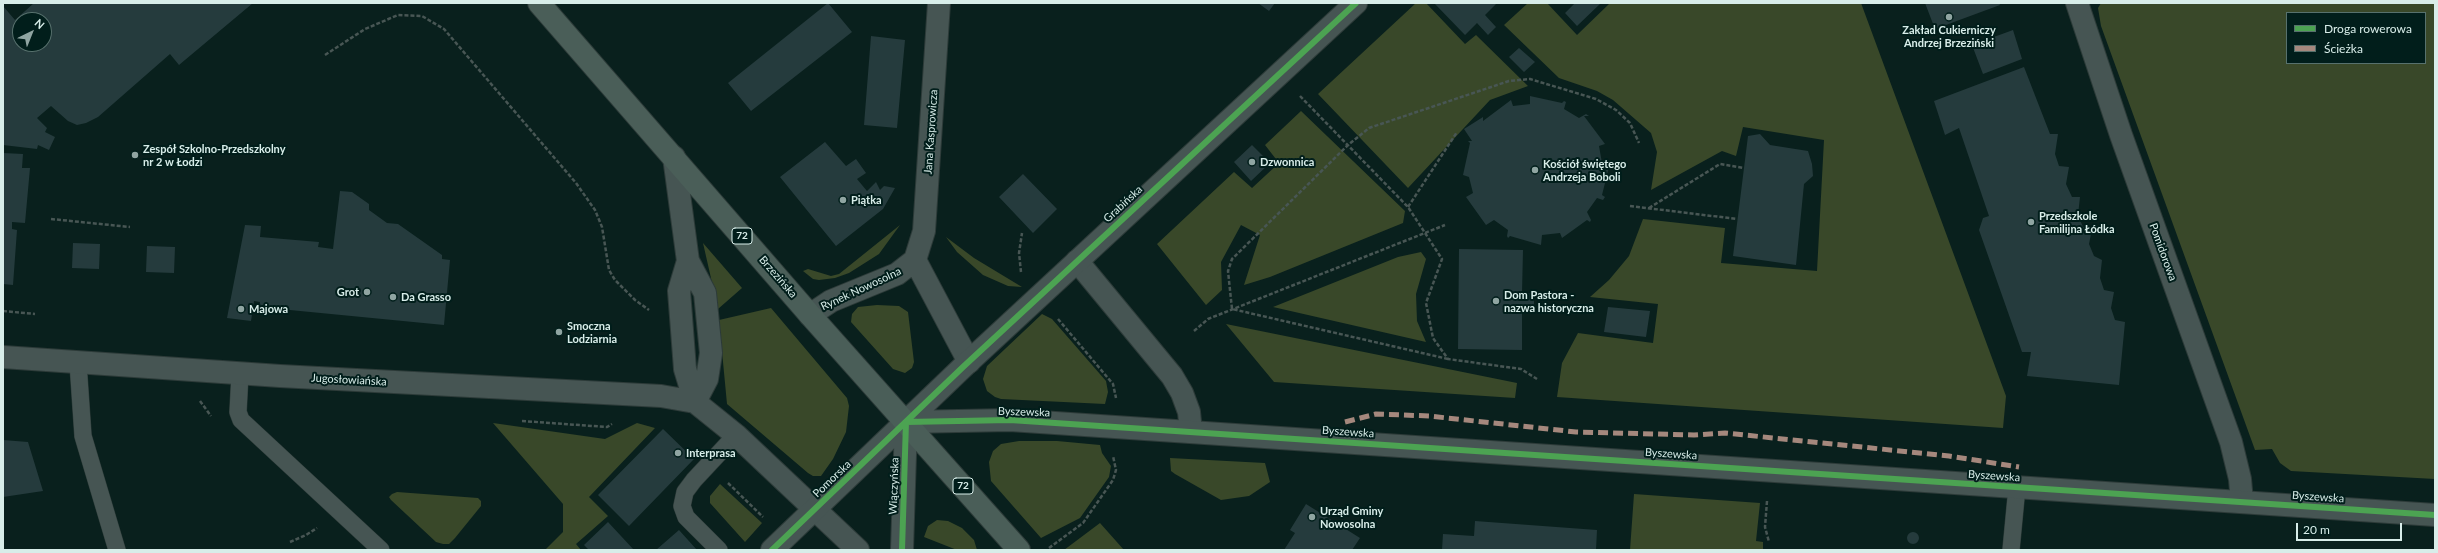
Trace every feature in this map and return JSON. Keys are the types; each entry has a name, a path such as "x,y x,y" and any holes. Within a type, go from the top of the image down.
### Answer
{"main road":[{"name":"Brzezińska","path":"539,3 810,315 1019,550"}],"street":[{"name":"Jana Kasprowicza","path":"915,260 924,231 939,3"},
{"name":"Grabińska","path":"906,422 1077,261 1356,3"},
{"name":"Pomidorowa","path":"2077,3 2121,135 2231,442 2240,479 2242,502"},
{"path":"674,157 688,261 705,293 711,353 707,379 695,402 736,435 858,550"},
{"path":"915,260 969,362"},
{"name":"Rynek Nowosolna","path":"810,315 831,302 890,278 915,260"},
{"path":"1077,261 1172,376 1184,400 1191,432"},
{"name":"Jugosłowiańska","path":"3,357 240,374 645,395 695,402"},
{"name":"Byszewska","path":"906,422 1010,420 2435,515"},
{"name":"Pomorska","path":"772,550 906,422"},
{"name":"Wiączyńska","path":"902,550 906,422"}],"lane":[{"path":"78,363 80,412 84,436 117,550"},
{"path":"240,374 238,412 241,420 381,550"},
{"path":"719,550 686,517 682,506 685,492 694,480 736,435"},
{"path":"2011,550 2017,488"}],"path":[{"path":"325,55 365,29 398,15 422,16 444,29 576,183 598,216 602,228 609,270 615,280 635,300 651,311"},
{"path":"1232,309 1228,271 1232,259 1348,146 1369,128 1381,123 1509,81 1530,79 1596,99 1616,110 1630,123 1639,143"},
{"path":"1297,93 1408,207 1426,232 1442,259 1426,302 1433,338 1448,359"},
{"path":"1408,207 1457,132"},
{"path":"1649,208 1720,164 1744,168"},
{"path":"1630,206 1737,219"},
{"path":"51,219 130,227"},
{"path":"1194,331 1208,319 1444,225"},
{"path":"1021,274 1019,253 1022,233"},
{"path":"1232,309 1448,359 1521,369 1537,379"},
{"path":"3,311 35,314"},
{"path":"1054,314 1114,384 1116,405"},
{"path":"1049,548 1083,523 1113,480 1116,470 1112,452"},
{"path":"1767,499 1765,527 1769,542"},
{"path":"290,542 306,535 319,526"}],"green space":[{"path":"1416,3 1426,3 1465,44 1476,35 1528,86 1490,100 1408,188 1318,94"},
{"path":"1528,3 1547,3 1577,35 1610,3 1861,3 2006,396 2003,428 1557,397 1562,363 1578,333 1653,343 1658,304 1590,297 1609,280 1629,256 1643,219 1725,228 1721,263 1817,271 1824,140 1743,127 1736,156 1722,151 1651,190 1657,152 1651,133 1613,100 1597,91 1559,78 1504,25"},
{"path":"2101,3 2435,3 2435,479 2291,471 2280,463 2272,449 2255,450 2101,26 2098,8"},
{"path":"1301,111 1405,211 1403,223 1270,277 1244,285 1260,235 1241,225 1221,262 1222,290 1206,305 1157,244 1234,172 1252,188 1279,163 1265,145"},
{"path":"900,225 879,254 849,273 835,278 819,280 813,279 803,271 808,269 831,276 839,274"},
{"path":"946,237 974,258 1022,287 1008,286 983,275 957,252"},
{"path":"703,243 742,288 718,309"},
{"path":"1421,252 1426,259 1416,294 1417,321 1426,342 1273,307 1398,257"},
{"path":"877,305 899,306 908,312 914,362 912,368 905,373 893,369 851,322 852,314 858,307"},
{"path":"771,308 847,398 849,406 846,432 833,459 821,476 813,476 808,473 727,404 719,320"},
{"path":"1042,314 1052,319 1106,381 1108,392 1105,404 1001,399 995,397 987,391 983,379 987,366"},
{"path":"1226,324 1517,383 1515,398 1274,382"},
{"path":"493,423 605,439 637,423 655,428 589,497 608,516 576,544 581,550 545,550 563,532 563,504"},
{"path":"1019,441 1057,441 1100,445 1102,453 1111,466 1109,477 1080,518 1041,538 991,481 989,462 993,451 1001,444"},
{"path":"1170,458 1265,463 1270,482 1249,496 1221,500 1171,471"},
{"path":"720,484 762,523 745,542 710,503 710,496"},
{"path":"397,492 478,498 481,501 481,506 449,544 443,544 436,542 391,500 389,497"},
{"path":"1634,494 1760,503 1756,541 1763,542 1763,550 1630,550"},
{"path":"937,520 948,521 962,528 974,540 977,550 957,550 924,537 928,526"},
{"path":"1100,523 1124,550 1064,550"}],"building":[{"path":"34,3 253,3 179,65 170,54 98,117 86,123 77,125 68,121 51,106 37,118 47,128 45,132 55,137 49,150 38,145 37,149 3,145 3,6 12,16 12,52 52,52 52,12 24,12"},
{"path":"828,3 852,32 751,111 728,83"},
{"path":"1258,3 1275,3 1269,11"},
{"path":"1434,3 1497,3 1485,15 1496,27 1488,35 1477,23 1465,35"},
{"path":"1575,3 1601,3 1577,26 1565,13"},
{"name":"Zakład Cukierniczy Andrzej Brzeziński","path":"1925,3 1999,3 2000,5 1935,29"},
{"path":"2013,30 2022,59 1983,74 1972,45"},
{"path":"871,36 905,40 897,128 864,125"},
{"path":"1519,48 1535,62 1524,72 1509,57"},
{"name":"Przedszkole Familijna Łódka","path":"2024,67 2050,134 2058,134 2055,154 2059,166 2069,167 2066,184 2072,197 2080,197 2078,215 2083,227 2092,229 2089,244 2094,256 2102,260 2100,278 2104,290 2114,292 2111,308 2115,320 2125,322 2119,385 2027,376 2031,352 2022,352 1979,230 1983,218 1989,216 1959,128 1945,135 1934,101"},
{"name":"Kościół świętego Andrzeja Boboli","path":"1530,96 1562,103 1564,101 1566,102 1564,109 1579,118 1586,114 1589,116 1584,116 1605,144 1599,146 1602,163 1610,163 1602,195 1605,197 1603,200 1597,198 1587,212 1591,220 1590,222 1587,220 1562,238 1560,233 1542,235 1541,245 1510,236 1508,238 1508,230 1494,220 1486,225 1466,197 1473,193 1469,177 1463,175 1470,143 1468,141 1472,141 1464,129 1483,117 1483,121 1511,100 1513,106 1530,104"},
{"path":"1760,134 1770,145 1808,151 1812,164 1813,176 1804,184 1796,265 1733,256 1748,136"},
{"name":"Piątka","path":"825,142 846,166 856,159 866,173 857,179 867,191 876,182 880,190 884,186 895,188 883,209 836,246 780,177"},
{"name":"Dzwonnica","path":"1252,145 1270,163 1251,181 1234,162"},
{"path":"3,153 23,154 22,168 30,168 25,223 12,222 12,229 17,230 13,285 3,284"},
{"path":"1023,174 1057,209 1033,233 999,197"},
{"path":"340,191 352,192 369,204 369,210 387,223 398,224 442,255 442,259 450,260 444,325 259,307 260,302 254,301 251,321 227,318 245,225 261,226 260,237 319,242 318,247 333,249"},
{"path":"73,243 100,244 99,269 72,268"},
{"path":"147,246 175,247 174,273 146,272"},
{"name":"Dom Pastora - nazwa historyczna","path":"1459,249 1523,250 1522,293 1534,293 1534,309 1522,309 1522,350 1458,349"},
{"path":"1608,307 1650,311 1646,337 1604,332"},
{"path":"663,429 694,459 629,526 598,495"},
{"path":"3,440 28,442 43,491 3,497"},
{"name":"Urząd Gminy Nowosolna","path":"1306,504 1360,538 1352,550 1284,550 1295,533 1290,530"},
{"path":"1475,521 1597,530 1596,550 1442,550 1443,534 1474,536"},
{"path":"608,522 634,550 589,550 584,545"},
{"path":"679,530 697,550 656,550"},
{"path":"1913,532 1917,534 1919,538 1917,542 1913,544 1909,542 1907,538 1909,534"}],"marked path":[{"path":"1345,422 1376,414 1429,416 1576,432 1694,435 1725,433 1949,456 2019,467"}],"cycle path":[{"path":"772,550 963,367 1356,3"},
{"path":"906,422 1010,420 2435,515"},
{"path":"902,550 906,422"}],"place":[{"name":"Zakład Cukierniczy Andrzej Brzeziński","path":"1949,17"},
{"name":"Zespół Szkolno-Przedszkolny nr 2 w Łodzi","path":"135,155"},
{"name":"Dzwonnica","path":"1252,162"},
{"name":"Kościół świętego Andrzeja Boboli","path":"1535,170"},
{"name":"Piątka","path":"843,200"},
{"name":"Przedszkole Familijna Łódka","path":"2031,222"},
{"name":"Grot","path":"367,292"},
{"name":"Da Grasso","path":"393,297"},
{"name":"Dom Pastora - nazwa historyczna","path":"1496,301"},
{"name":"Majowa","path":"241,309"},
{"name":"Smoczna Lodziarnia","path":"559,332"},
{"name":"Interprasa","path":"678,453"},
{"name":"Urząd Gminy Nowosolna","path":"1312,517"}]}
